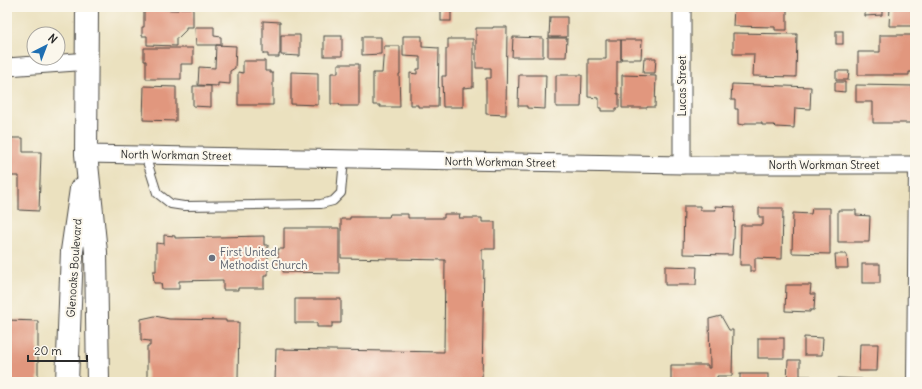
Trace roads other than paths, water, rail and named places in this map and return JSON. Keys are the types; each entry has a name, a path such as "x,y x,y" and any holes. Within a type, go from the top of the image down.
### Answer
{"main road":[{"name":"Glenoaks Boulevard","path":"88,7 86,154 96,252 98,382"},
{"name":"Glenoaks Boulevard","path":"67,382 72,251 86,154"}],"street":[{"name":"Lucas Street","path":"682,7 682,165"},
{"path":"7,68 87,60"},
{"name":"North Workman Street","path":"86,154 682,165 914,165"}],"lane":[{"path":"145,155 157,193 170,204 184,206 322,204 333,202 341,193 344,159"},
{"path":"911,382 914,165"}],"place":[{"name":"First United Methodist Church","path":"212,258"}]}
